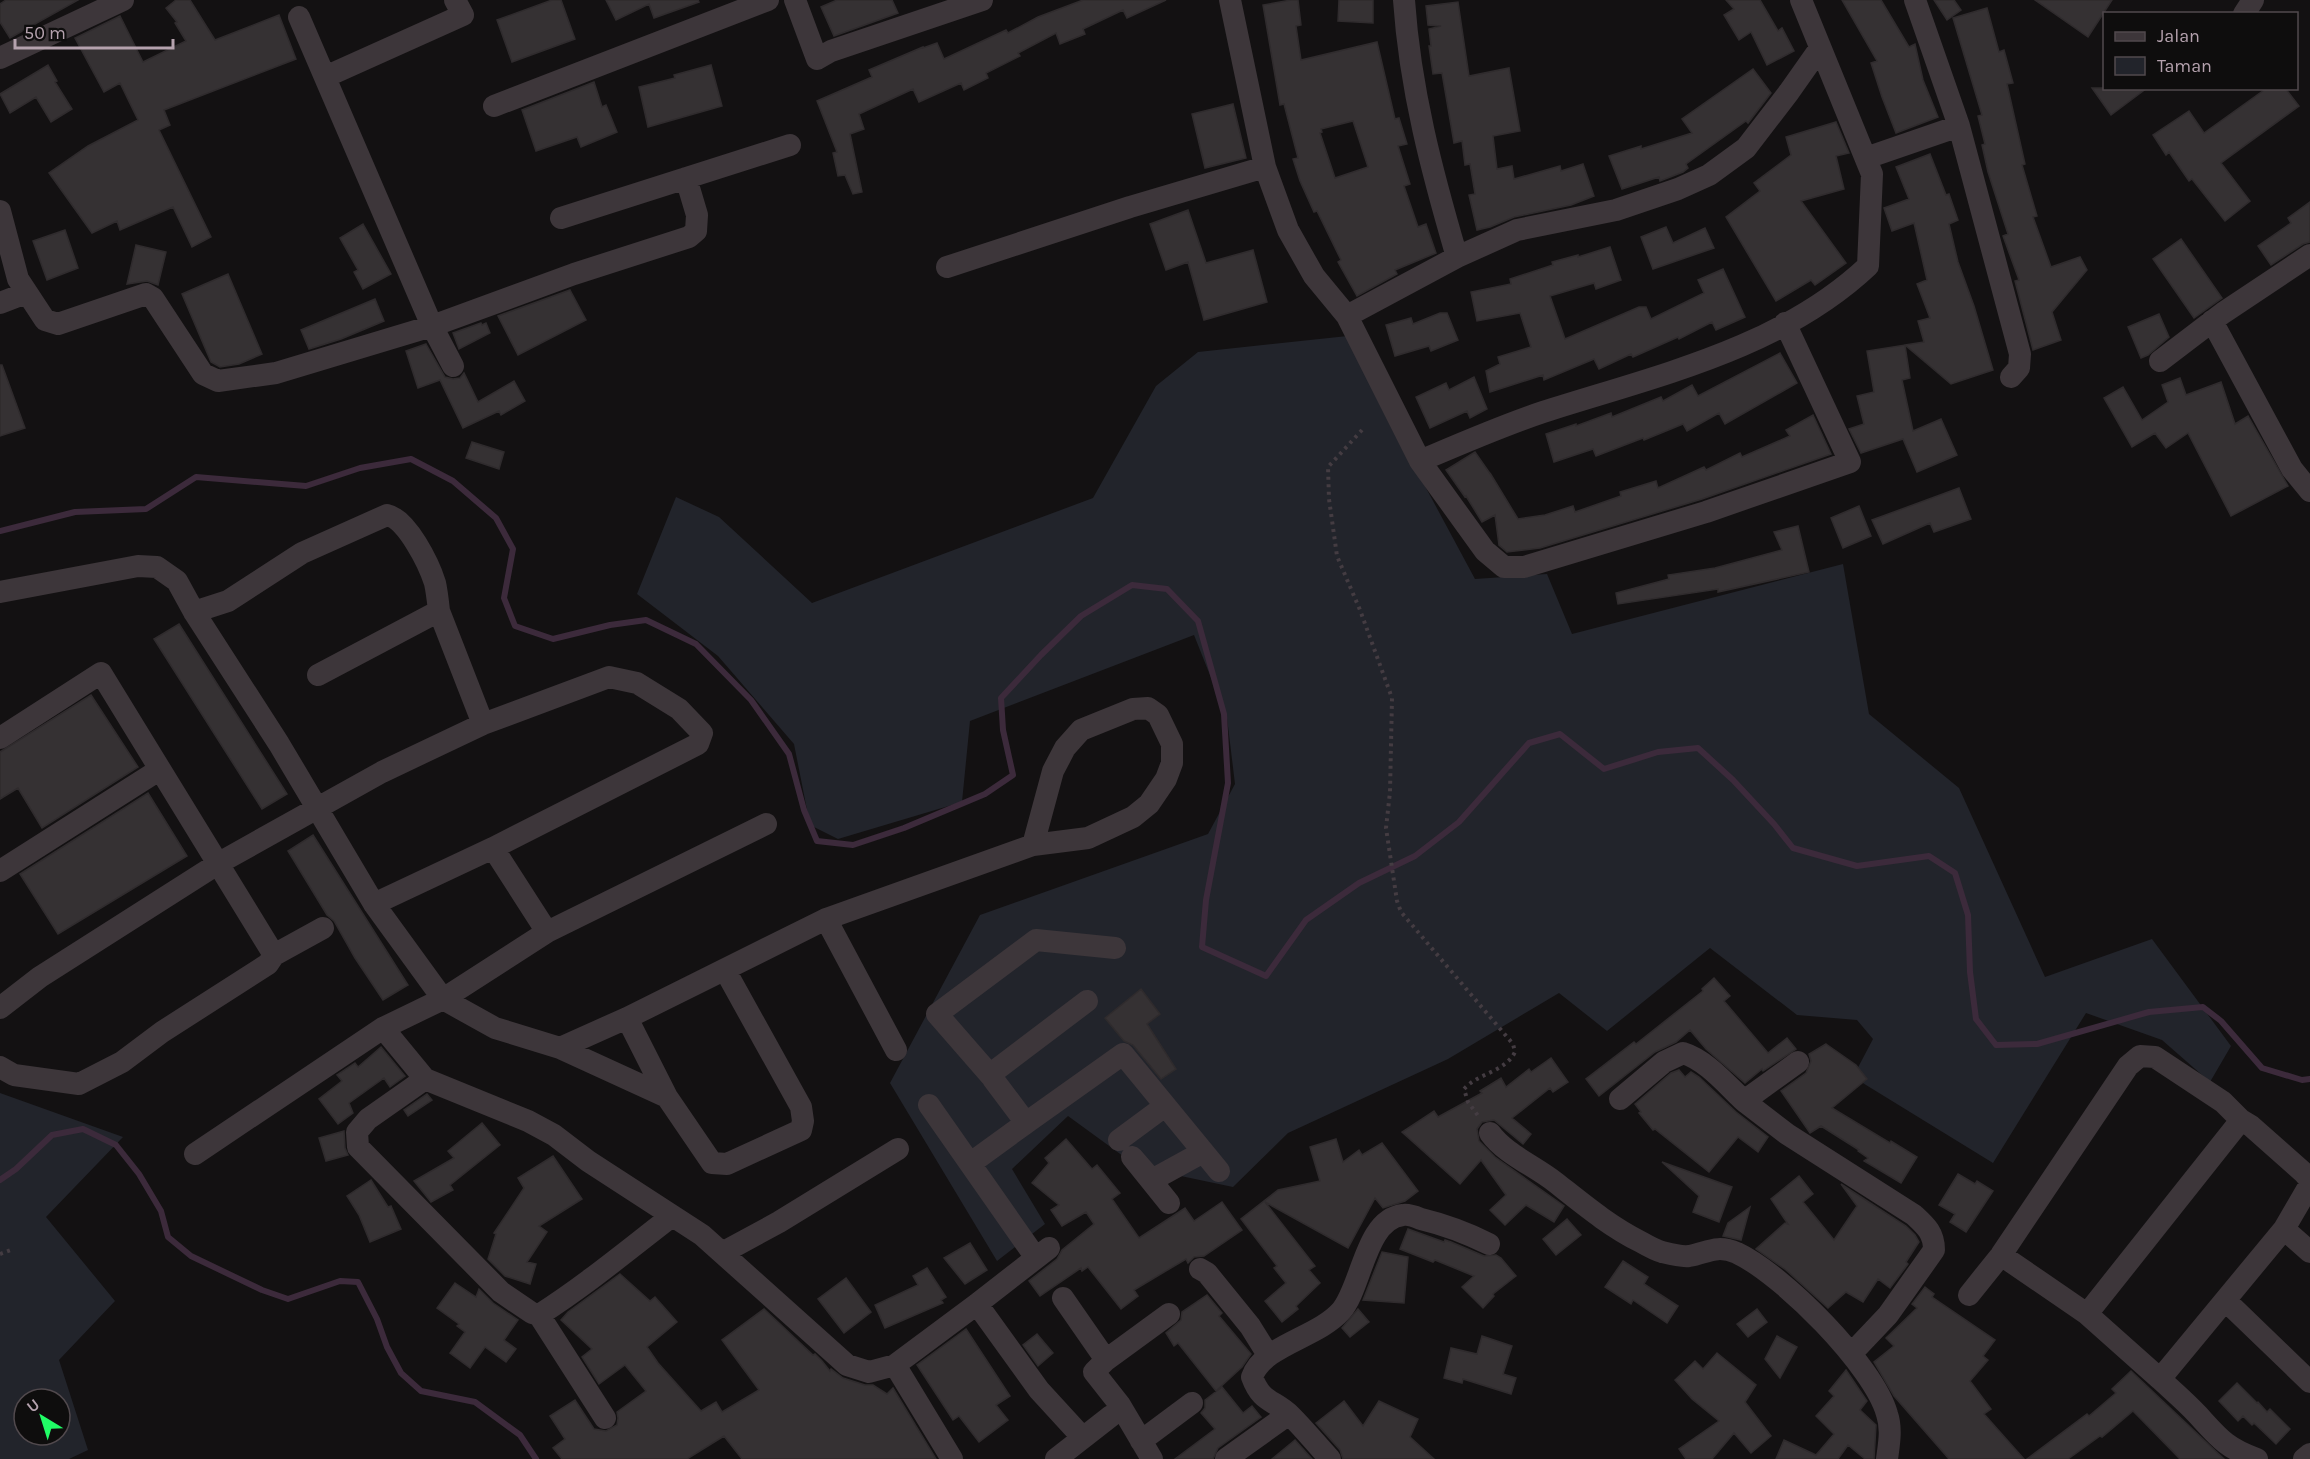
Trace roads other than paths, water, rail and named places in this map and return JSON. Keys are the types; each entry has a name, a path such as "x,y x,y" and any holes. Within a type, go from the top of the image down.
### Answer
{"street":[{"path":"0,58 123,0"},
{"path":"326,77 463,15 455,0"},
{"path":"494,106 768,0"},
{"path":"795,0 817,59 920,9 982,0"},
{"path":"1230,0 1265,168 1288,230 1314,276 1347,316 1420,461 1485,551 1504,567 1524,567 1706,512 1850,462 1785,323"},
{"path":"1404,0 1407,45 1429,163 1457,257"},
{"path":"1420,461 1539,413 1661,375 1745,345 1812,310 1868,266 1872,174 1802,0"},
{"path":"1915,0 1959,126 2020,354 2019,368 2011,377"},
{"path":"299,16 432,326 453,366"},
{"path":"1347,316 1457,257 1517,230 1616,210 1678,189 1709,175 1746,148 1820,48"},
{"path":"1866,158 1959,126"},
{"path":"561,218 790,145"},
{"path":"947,267 1130,207 1265,168"},
{"path":"0,211 14,267 26,293 45,320 58,324 146,294 153,298 203,374 218,381 276,373 432,326 574,274 689,237 696,231 697,215 686,178"},
{"path":"2160,361 2212,321 2310,255"},
{"path":"0,303 26,293"},
{"path":"2212,321 2292,469 2310,491"},
{"path":"194,612 228,601 302,553 387,515 393,516 405,526 430,570 440,611 483,724"},
{"path":"0,592 138,566 157,567 177,581 194,612 279,744 374,904 443,999 495,1028 560,1048 667,1097"},
{"path":"318,675 440,611"},
{"path":"0,738 101,673 274,955"},
{"path":"0,1008 40,977 219,863 382,772 483,724 609,677 636,683 645,688 679,709 702,733 698,744 493,848 374,904"},
{"path":"560,1048 627,1018 826,919 1033,845 1088,838 1132,817 1149,804 1166,778 1172,763 1172,744 1158,715 1148,708 1133,709 1081,730 1065,748 1053,771 1033,845"},
{"path":"0,871 159,770"},
{"path":"195,1154 383,1028 443,999 547,933 766,824"},
{"path":"493,848 547,933"},
{"path":"826,919 896,1050"},
{"path":"0,1067 14,1075 79,1083 122,1062 162,1032 268,964 274,955 323,928"},
{"path":"1026,1123 991,1076 937,1014 1036,940 1115,948"},
{"path":"627,1018 667,1097 712,1163 727,1164 801,1130 803,1121 801,1107 725,970"},
{"path":"991,1076 1003,1064 1087,1001"},
{"path":"383,1028 425,1079 528,1121 554,1136 588,1161 702,1235 847,1365 869,1372 894,1365 1043,1253 929,1105"},
{"path":"1620,1099 1664,1062 1683,1053 1691,1055 1743,1101 1787,1134 1914,1215 1928,1228 1934,1238 1934,1250 1888,1315 1852,1353"},
{"path":"971,1162 1123,1054 1219,1171"},
{"path":"1969,1294 2001,1255 2128,1066 2140,1056 2155,1057 2223,1102 2310,1180 2309,1186 2284,1229 2160,1379"},
{"path":"1743,1101 1798,1062"},
{"path":"425,1079 368,1119 357,1132 358,1147 501,1292 532,1313 539,1314 582,1287 672,1216"},
{"path":"1119,1140 1166,1106"},
{"path":"2087,1314 2241,1120"},
{"path":"1490,1132 1514,1154 1555,1182 1576,1201 1618,1230 1659,1251 1686,1257 1711,1249 1735,1252 1761,1267 1852,1353 1873,1381 1887,1413 1890,1432 1887,1459"},
{"path":"722,1253 779,1222 898,1149"},
{"path":"1169,1203 1132,1158 1152,1180 1203,1152"},
{"path":"1330,1459 1289,1414 1265,1399 1257,1390 1252,1377 1256,1366 1268,1355 1316,1332 1342,1310 1372,1241 1392,1219 1404,1214 1449,1226 1489,1244"},
{"path":"2284,1229 2310,1252"},
{"path":"2001,1255 2087,1314 2197,1413 2219,1440 2238,1452 2257,1459"},
{"path":"1200,1269 1207,1273 1250,1326 1268,1355"},
{"path":"1063,1298 1106,1360"},
{"path":"2226,1301 2310,1382"},
{"path":"977,1304 1039,1390 1083,1438"},
{"path":"539,1314 605,1418"},
{"path":"1169,1314 1106,1360 1094,1372 1120,1405 1147,1450 1192,1403"},
{"path":"894,1365 952,1459"},
{"path":"1226,1459 1289,1414"},
{"path":"1056,1459 1111,1416"},
{"path":"2304,1459 2310,1454"}],"waterway":[{"path":"0,531 75,512 146,509 196,477 306,486 360,468 411,459 453,481 496,518 513,549 504,598 515,626 553,639 610,625 646,620 696,644 751,700 789,754 804,810 817,841 853,845 904,828 985,794 1013,775 1003,730 1001,698 1081,616 1132,585 1167,589 1198,621 1224,714 1228,783 1206,900 1202,947 1266,976 1306,920 1359,883 1415,856 1459,822 1529,743 1560,734 1604,769 1658,752 1698,748 1733,780 1793,848 1857,866 1929,856 1955,873 1968,915 1970,972 1976,1019 1996,1045 2037,1044 2149,1012 2203,1007 2221,1021 2262,1068 2302,1080 2310,1079"},
{"path":"0,1180 16,1169 52,1135 83,1129 116,1145 139,1174 161,1211 168,1237 191,1256 262,1290 288,1299 340,1281 358,1282 401,1373 421,1391 475,1402 520,1435 536,1459"}]}
